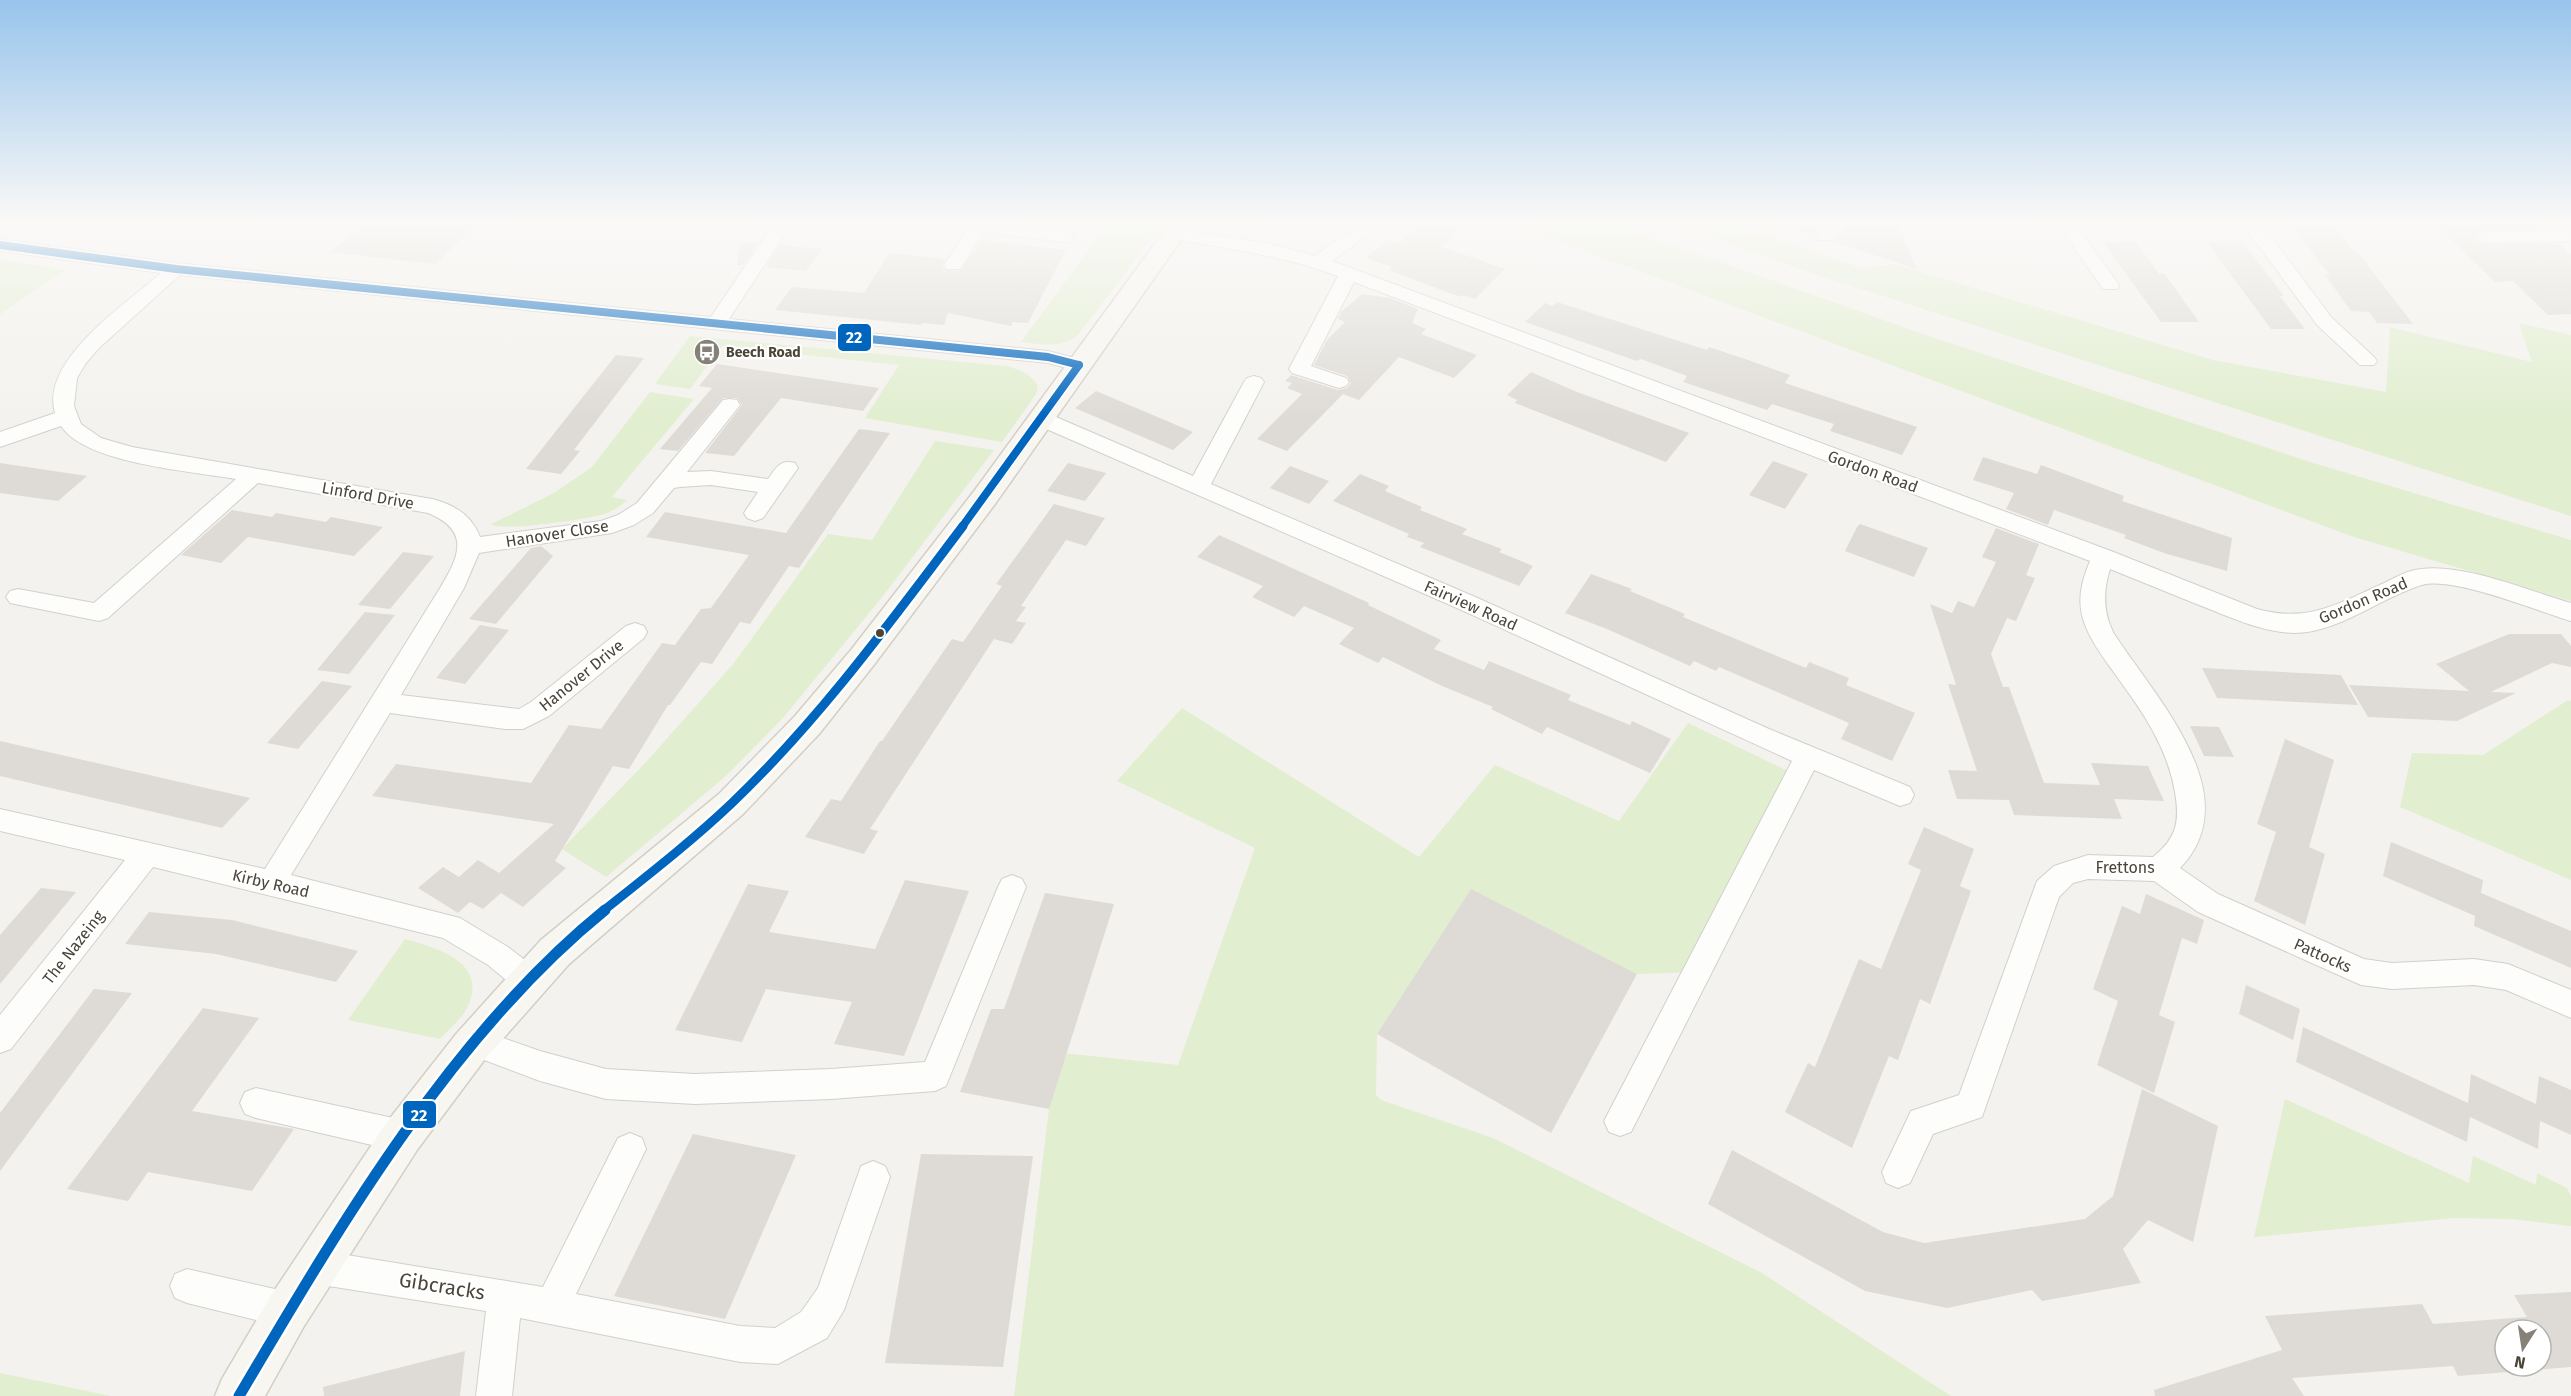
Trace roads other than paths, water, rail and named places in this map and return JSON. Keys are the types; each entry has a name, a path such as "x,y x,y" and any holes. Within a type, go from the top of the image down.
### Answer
{"main road":[{"path":"239,1396 288,1310 402,1136 474,1042 528,980 588,923 649,875 731,804 807,725 949,545 1135,288"}],"street":[{"path":"0,440 64,417 63,396 66,377 73,366 97,339 154,288"},
{"path":"360,288 1047,357 1079,365"},
{"path":"715,325 740,288"},
{"path":"1339,381 1299,369 1342,288"},
{"name":"Gordon Road","path":"1387,288 2103,557 2250,616 2276,623 2298,624 2342,612 2418,577 2439,575 2466,580 2571,612"},
{"path":"2300,288 2324,321 2367,361"},
{"path":"1199,486 1254,382"},
{"name":"Hanover Close","path":"470,546 604,528 626,520 645,508 730,405"},
{"name":"Linford Drive","path":"64,417 79,435 111,449 432,506 449,512 460,522 467,532 470,546"},
{"name":"Fairview Road","path":"1042,419 1899,795"},
{"path":"755,513 787,468"},
{"path":"18,597 99,612 254,474"},
{"path":"667,483 711,478 773,487"},
{"path":"272,882 384,702 459,574 470,546"},
{"name":"Frettons","path":"1898,1172 1922,1122 1971,1106 2047,890 2064,874 2088,867 2158,869 2178,854 2192,820 2187,779 2170,733 2101,635 2093,612 2092,588 2103,557"},
{"name":"Hanover Drive","path":"384,702 505,719 523,719 540,709 635,632"},
{"path":"1620,1121 1808,756"},
{"name":"Kirby Road","path":"3,825 272,882 450,927 498,956 528,980"},
{"name":"The Nazeing","path":"0,1039 146,855"},
{"name":"Pattocks","path":"2158,869 2208,903 2361,972 2392,976 2474,972 2496,975 2508,977 2571,1004"},
{"path":"474,1042 540,1066 606,1084 694,1089 831,1084 934,1076 1012,887"},
{"path":"256,1103 402,1136"},
{"path":"552,1306 630,1149"},
{"path":"500,1296 740,1344 778,1346 814,1325 832,1298 873,1177"},
{"name":"Gibcracks","path":"316,1267 505,1297 494,1396"},
{"path":"188,1286 288,1310"}],"place":[{"name":"Beech Road","path":"707,352"}]}
